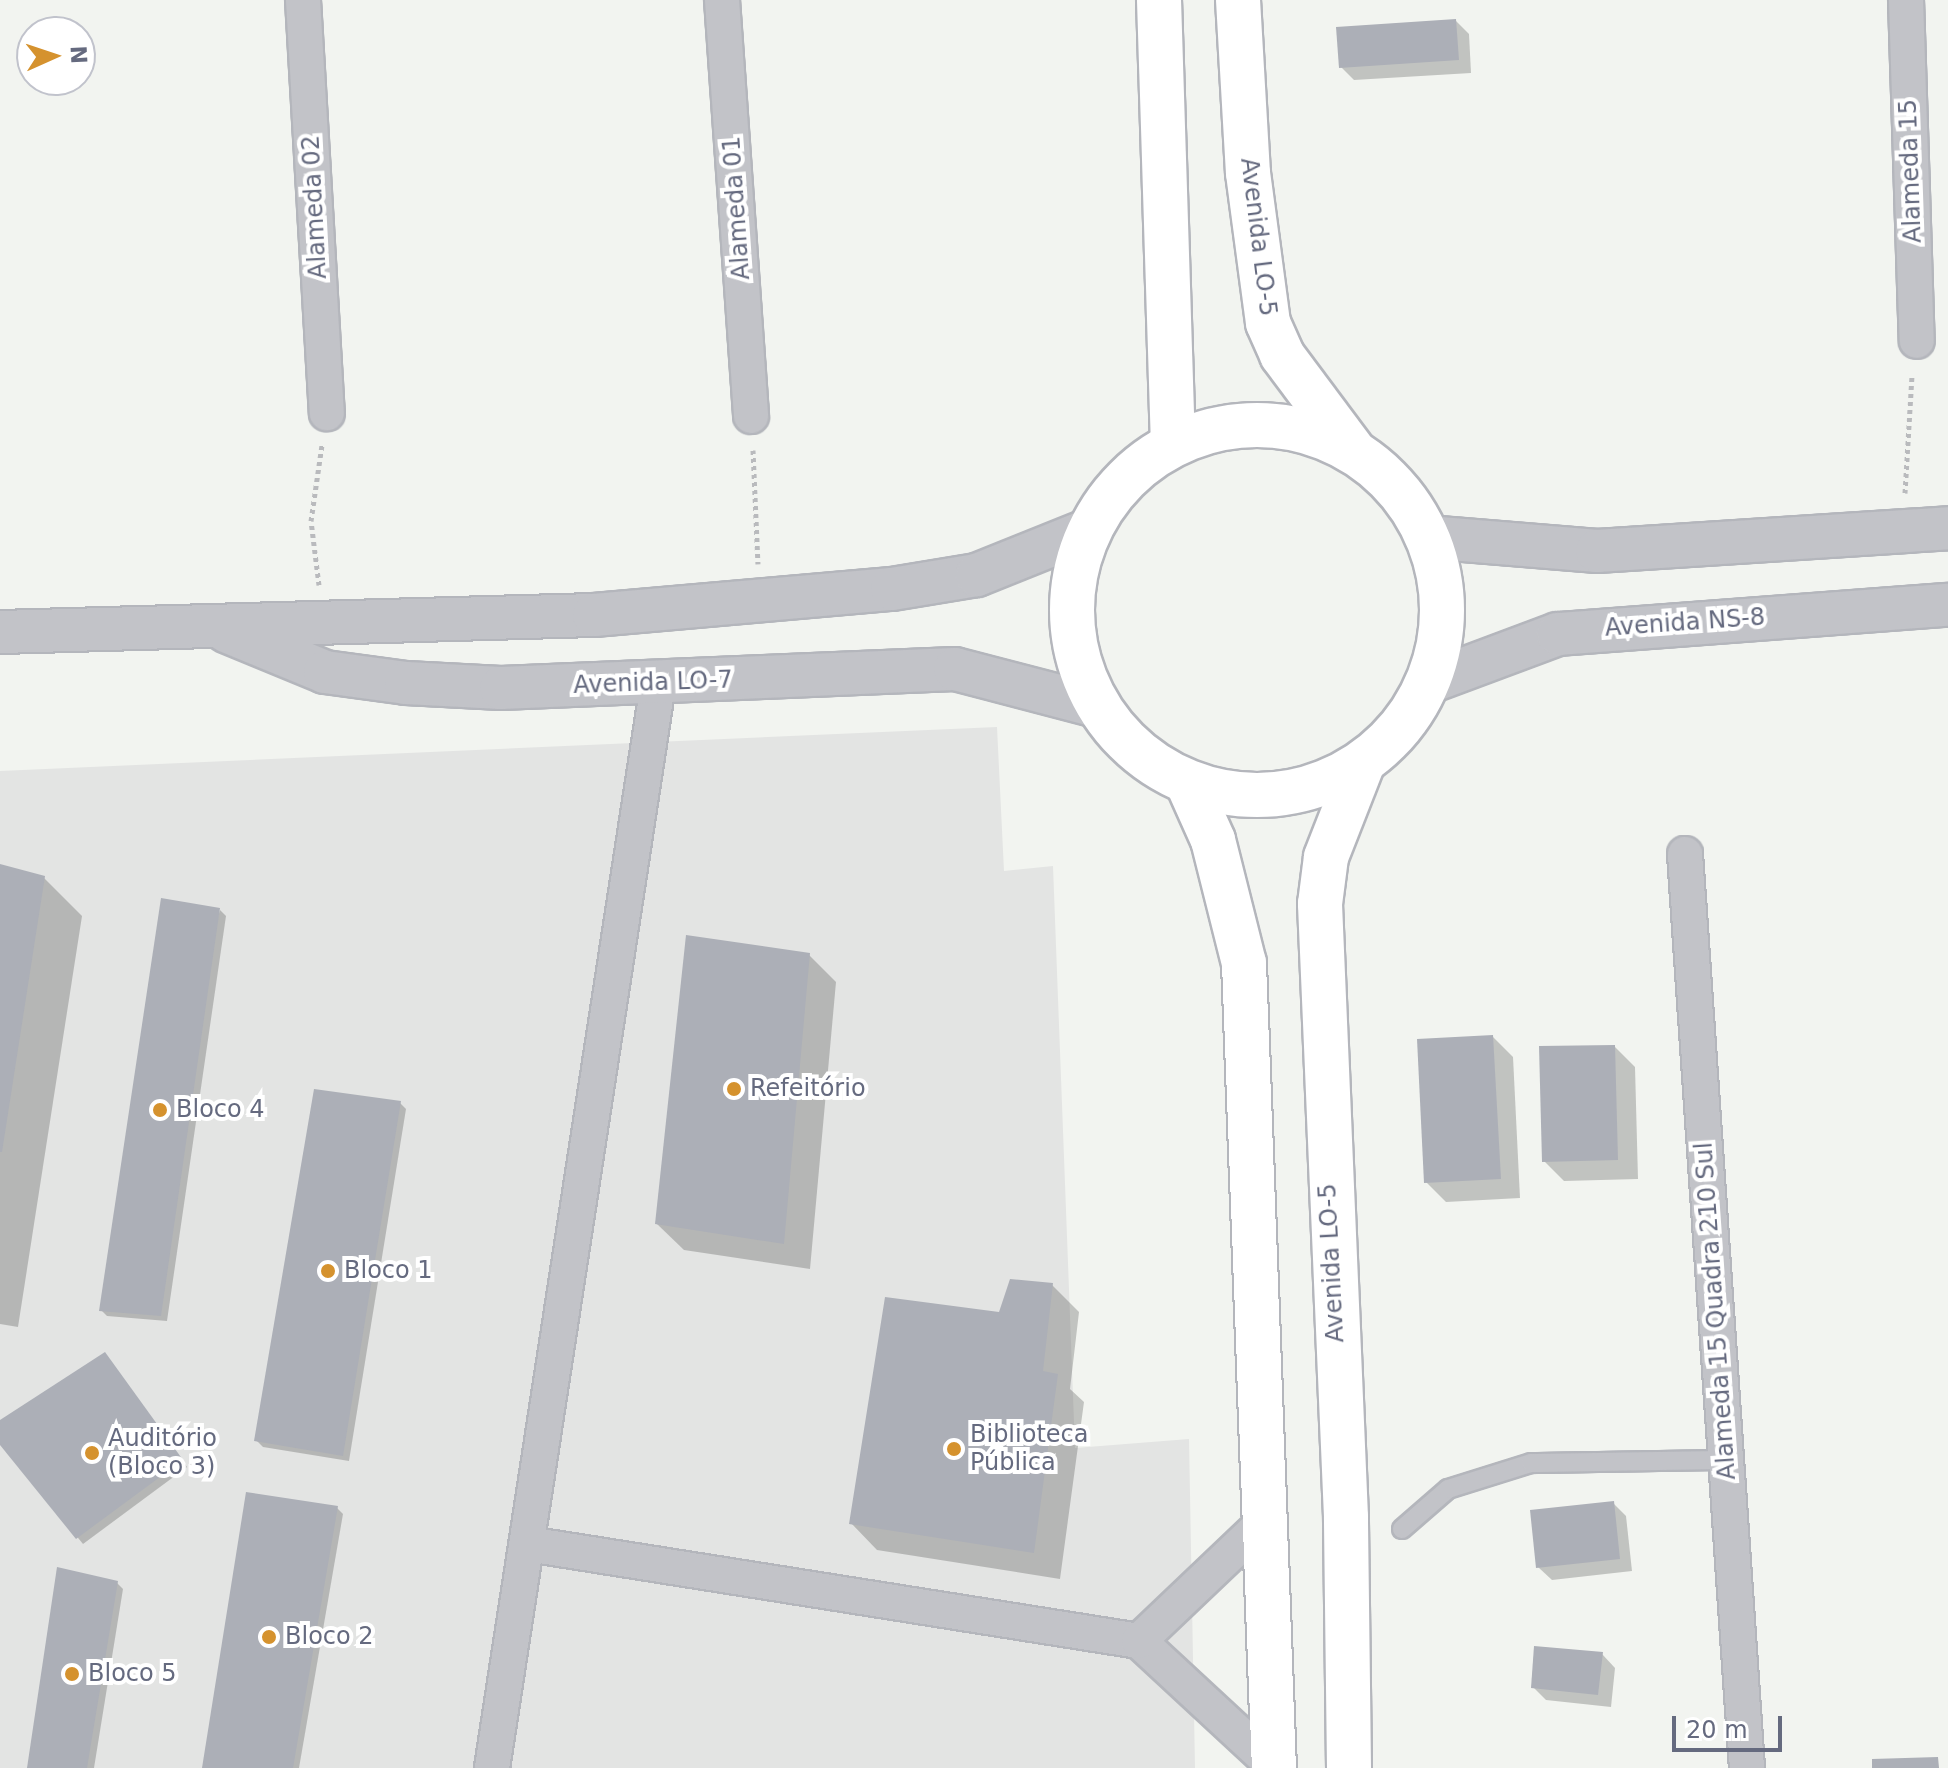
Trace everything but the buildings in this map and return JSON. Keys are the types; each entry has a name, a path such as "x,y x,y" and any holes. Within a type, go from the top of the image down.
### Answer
{"main road":[{"path":"1159,0 1173,444"},
{"name":"Avenida LO-5","path":"1238,0 1248,173 1268,323 1282,355 1352,449"},
{"path":"1231,425 1294,427 1352,449 1400,490 1427,537 1444,605 1432,681 1406,723 1362,765 1308,790 1262,796 1188,784 1137,752 1097,706 1076,649 1072,588 1089,530 1124,480 1173,444 1231,425"},
{"name":"Avenida LO-5","path":"1349,1768 1346,1517 1320,904 1326,857 1362,765"},
{"path":"1188,784 1213,840 1244,963 1274,1767"}],"street":[{"name":"Alameda 02","path":"303,0 327,413"},
{"name":"Alameda 01","path":"722,0 751,416"},
{"name":"Alameda 15","path":"1906,0 1917,341"},
{"path":"1427,537 1597,551 1948,528"},
{"name":"Avenida LO-7","path":"0,632 594,615 760,601 977,575 1089,530"},
{"name":"Avenida NS-8","path":"1432,681 1558,634 1948,605"},
{"name":"Avenida LO-7","path":"214,626 356,679 501,688 658,684 955,669 1097,706"},
{"path":"492,1768 658,684"},
{"name":"Alameda 15 Quadra 210 Sul","path":"1685,854 1747,1768"},
{"path":"1139,1641 1264,1522"},
{"path":"528,1544 1139,1641 1274,1767"}],"lane":[{"path":"1402,1529 1448,1489 1531,1463 1726,1460"}],"path":[{"path":"1906,530 1904,436 1917,341"},
{"path":"323,622 311,521 327,413"},
{"path":"751,416 760,601"}],"shaded area":[{"path":"997,727 1004,871 1053,866 1075,1448 1189,1439 1195,1768 0,1768 0,771"}],"place":[{"name":"Refeitório","path":"734,1089"},
{"name":"Bloco 4","path":"160,1110"},
{"name":"Bloco 1","path":"328,1271"},
{"name":"Biblioteca Pública","path":"954,1449"},
{"name":"Auditório (Bloco 3)","path":"92,1453"},
{"name":"Bloco 2","path":"269,1637"},
{"name":"Bloco 5","path":"72,1674"}]}
